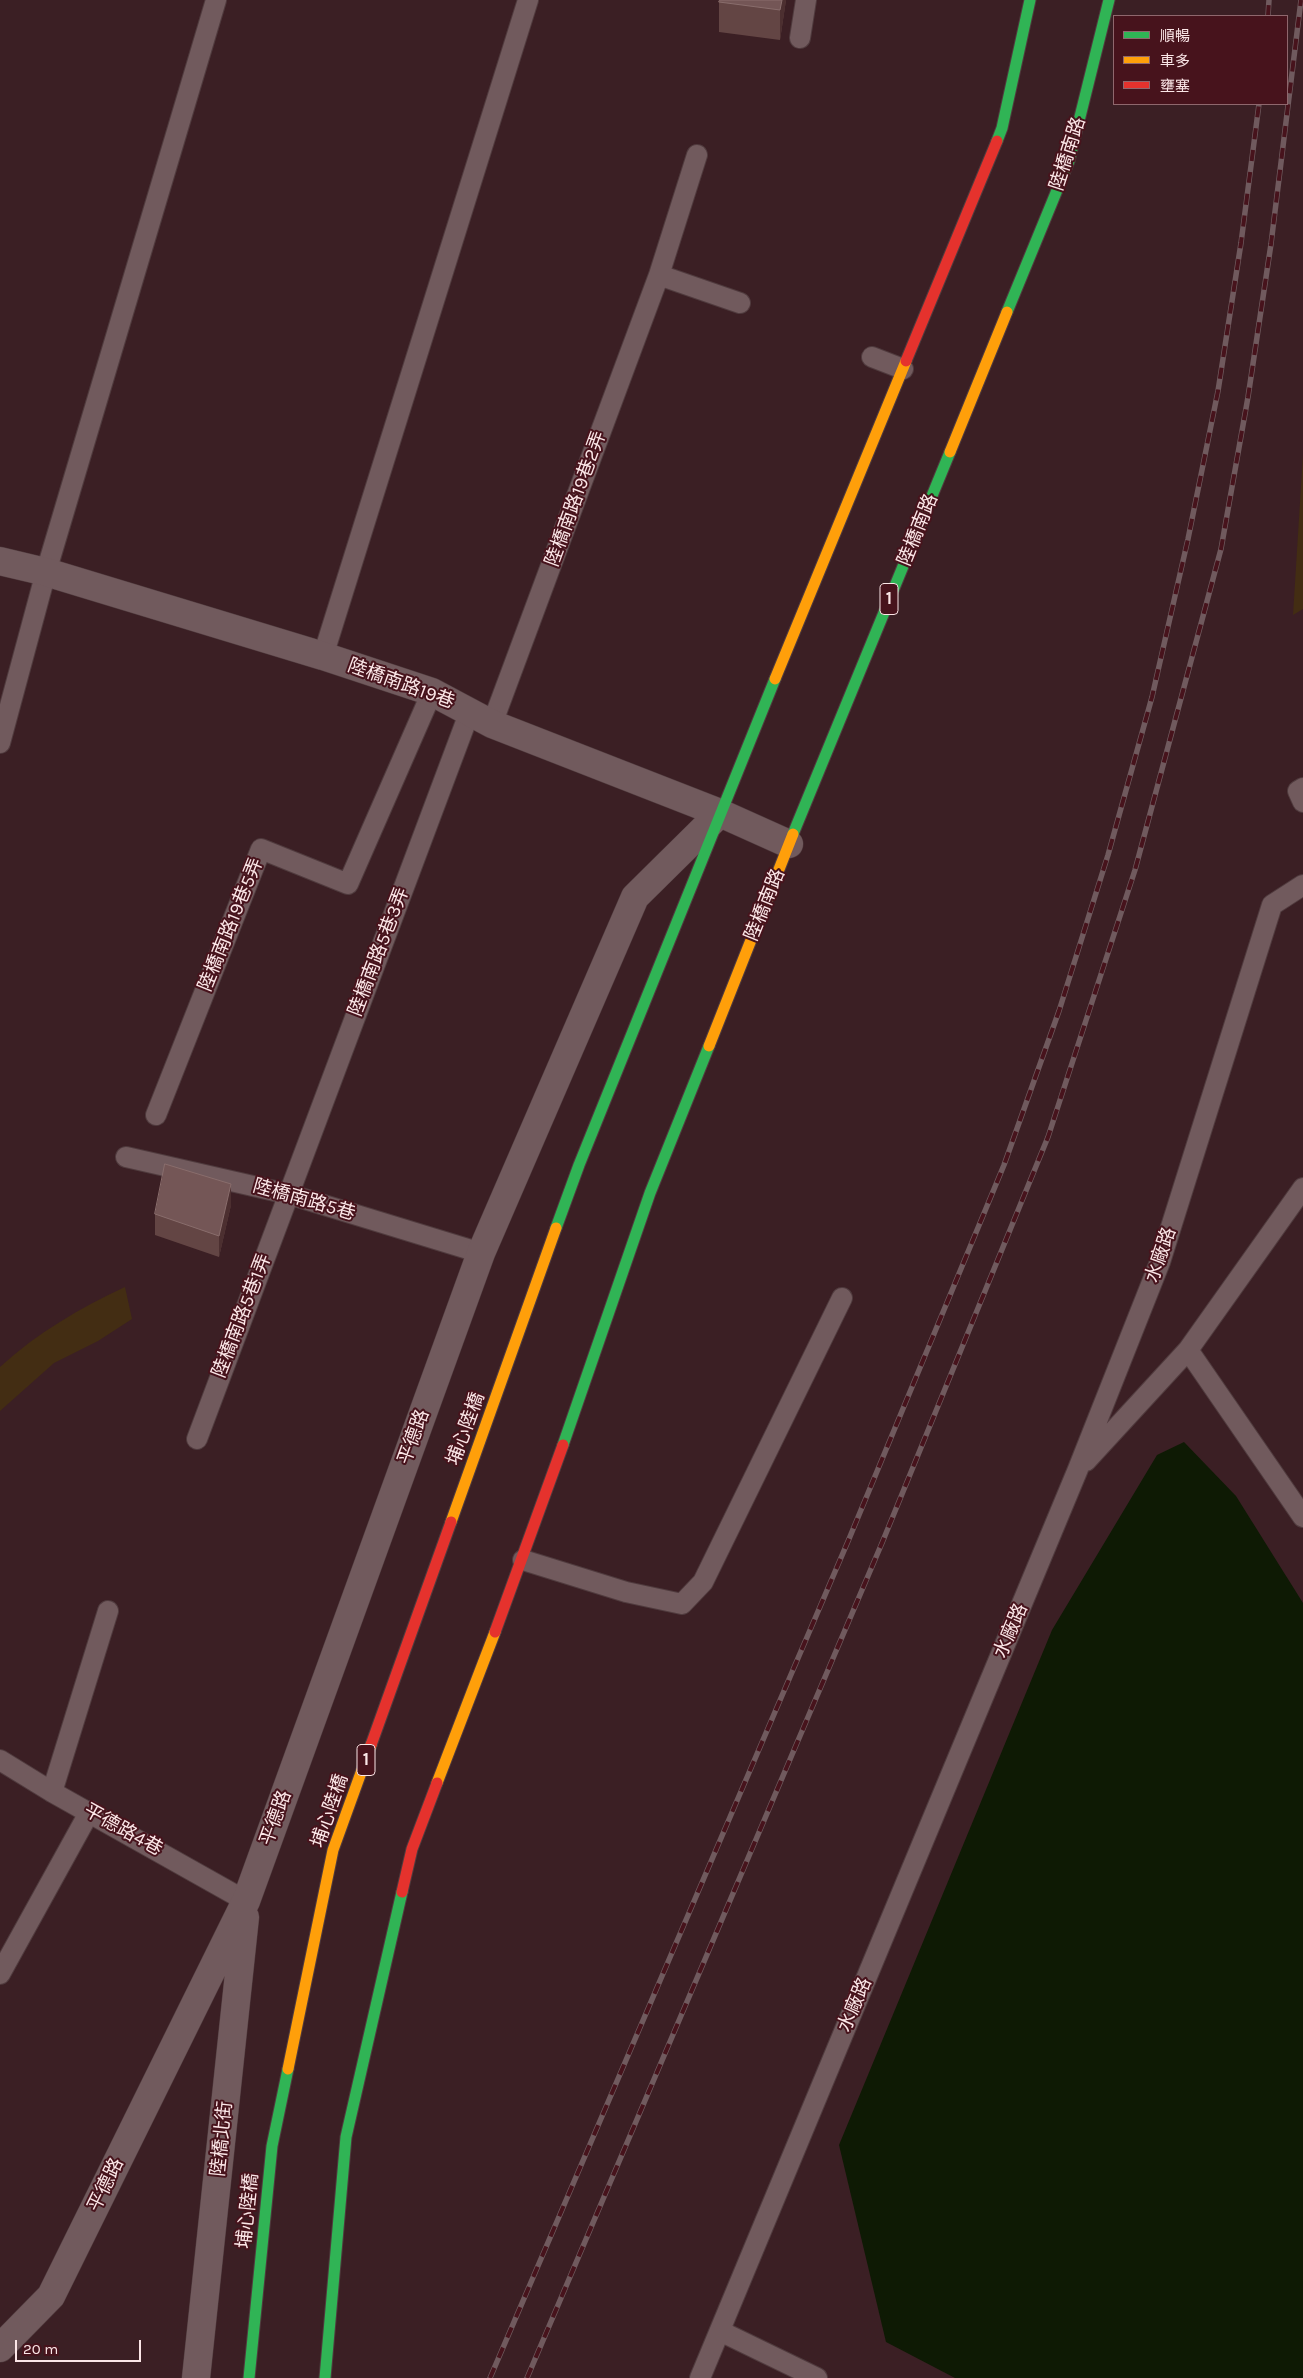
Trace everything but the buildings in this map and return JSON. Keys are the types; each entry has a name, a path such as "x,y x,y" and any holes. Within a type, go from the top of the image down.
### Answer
{"main road":[{"name":"1","path":"720,813 1002,128 1030,0"},
{"name":"陸橋南路","path":"523,1560 650,1193 1069,160 1109,0"},
{"name":"埔心陸橋","path":"249,2378 272,2146 333,1850 579,1165 720,813"},
{"name":"1","path":"326,2378 346,2137 412,1849 523,1560"}],"street":[{"name":"陸橋南路19巷","path":"0,561 46,572 323,656 432,692 481,717 720,813 790,844"},
{"path":"480,1252 634,897 720,813"},
{"name":"平德路","path":"0,2348 51,2296 246,1900 480,1252"},
{"name":"陸橋北街","path":"196,2378 246,1900"}],"lane":[{"path":"0,743 46,572 216,0"},
{"path":"323,656 528,0"},
{"path":"800,38 806,0"},
{"name":"陸橋南路19巷2弄","path":"481,717 659,275 697,154"},
{"path":"659,275 740,302"},
{"path":"872,357 902,369"},
{"name":"陸橋南路19巷5弄","path":"156,1115 261,849 348,884 432,692"},
{"name":"陸橋南路5巷3弄","path":"288,1194 481,717"},
{"path":"1303,788 1298,791 1303,802"},
{"name":"水廠路","path":"700,2378 1078,1470 1160,1262 1272,905 1303,885"},
{"name":"陸橋南路5巷","path":"126,1157 288,1194 480,1252"},
{"path":"1078,1470 1188,1350 1303,1188"},
{"name":"陸橋南路5巷1弄","path":"196,1439 288,1194"},
{"path":"523,1560 626,1592 682,1604 703,1582 842,1298"},
{"path":"1188,1350 1303,1517"},
{"path":"52,1792 108,1611"},
{"name":"平德路4巷","path":"0,1760 52,1792 90,1811 246,1900"},
{"path":"0,1974 90,1811"},
{"path":"720,2331 817,2378"}],"shaded area":[{"path":"1303,454 1303,609 1293,615"},
{"path":"125,1287 132,1319 98,1341 54,1363 0,1411 0,1367 44,1332"},
{"path":"1184,1442 1236,1496 1303,1603 1303,2378 955,2378 886,2342 839,2145 1052,1630 1157,1455"}],"railway":[{"path":"1268,15 1269,0"},
{"path":"527,2378 882,1543 1048,1137 1135,870 1221,549 1248,397 1271,244 1301,0"},
{"path":"490,2378 849,1539 1004,1165 1059,1011 1108,855 1152,697 1188,539 1218,391 1241,243 1259,105"}],"traffic: fast":[{"path":"997,141 1002,128 1030,0"},
{"path":"1007,312 1069,161 1109,0"},
{"path":"793,834 950,452"},
{"path":"556,1228 579,1165 775,679"},
{"path":"563,1445 650,1193 709,1046"},
{"path":"325,2378 346,2137 402,1892"},
{"path":"249,2378 272,2146 288,2069"}],"traffic: slow":[{"path":"950,452 1007,312"},
{"path":"775,679 906,361"},
{"path":"709,1046 793,834"},
{"path":"451,1522 556,1228"},
{"path":"437,1783 495,1632"},
{"path":"288,2069 333,1850 371,1745"}],"traffic: jam":[{"path":"906,361 997,141"},
{"path":"495,1632 563,1445"},
{"path":"371,1745 451,1522"},
{"path":"402,1892 412,1849 437,1783"}]}
